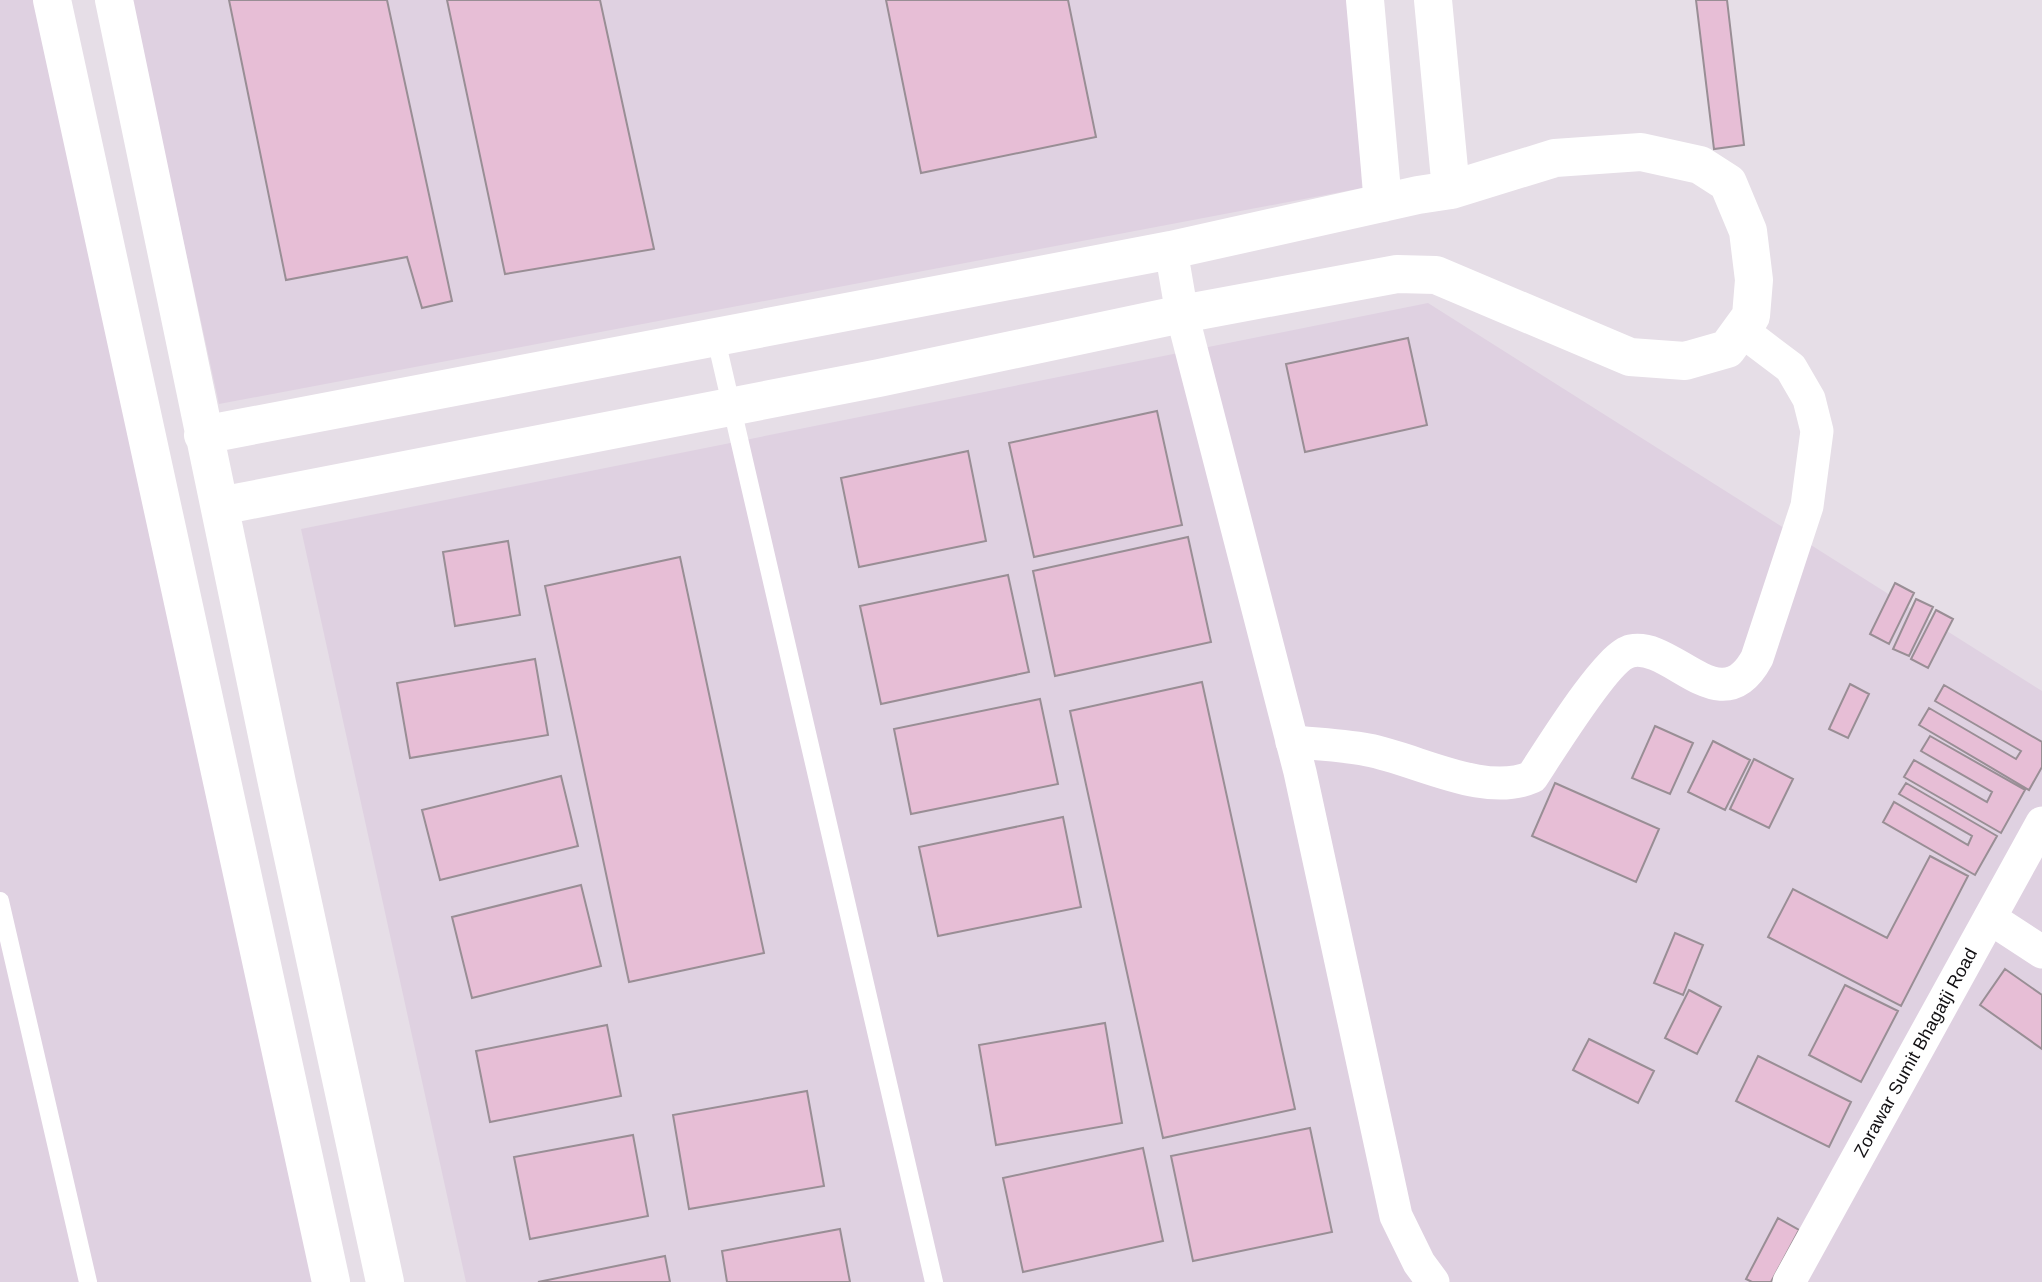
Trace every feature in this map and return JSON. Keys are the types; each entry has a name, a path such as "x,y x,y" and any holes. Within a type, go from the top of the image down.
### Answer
{"street":[{"path":"52,0 331,1282"},
{"path":"114,0 203,435 385,1282"},
{"path":"1365,0 1383,203"},
{"path":"1433,0 1451,190"},
{"path":"203,435 715,335 1171,250 1451,190 1555,158 1641,152 1700,165 1728,183 1748,231 1754,280 1751,316 1727,349 1685,361 1630,358 1436,275 1396,274 1182,314 879,378 220,506"},
{"path":"1171,250 1182,314 1292,742 1396,1216 1419,1263 1433,1282"},
{"path":"1292,742 1369,750 1487,783 1516,784 1532,777 1618,657 1632,651 1652,655 1706,681 1730,685 1748,676 1757,658 1807,506 1817,431 1809,399 1791,368 1741,330"},
{"name":"Zorawar Sumit Bhagatji Road","path":"1789,1282 2042,823"},
{"path":"1990,918 2042,953"}],"lane":[{"path":"715,335 934,1282"},
{"path":"0,901 89,1282"}],"shaded area":[{"path":"0,0 40,0 315,1282 0,1282"},
{"path":"131,0 1353,0 1362,188 219,404"},
{"path":"1428,303 2042,691 2042,1282 466,1282 301,529"}],"building":[{"path":"229,0 387,0 452,301 422,308 407,257 286,280"},
{"path":"447,0 600,0 654,249 505,274"},
{"path":"886,0 1068,0 1096,137 921,173"},
{"path":"1696,0 1727,0 1744,145 1714,149"},
{"path":"1408,338 1427,425 1305,452 1286,364"},
{"path":"1157,411 1182,525 1034,557 1009,443"},
{"path":"968,451 986,541 859,567 841,478"},
{"path":"1188,537 1211,642 1055,676 1033,571"},
{"path":"508,541 520,615 455,626 443,552"},
{"path":"680,557 764,953 629,982 545,586"},
{"path":"1008,575 1029,672 881,704 860,606"},
{"path":"1895,583 1914,593 1889,644 1870,634"},
{"path":"1916,599 1933,607 1909,656 1893,649"},
{"path":"1936,610 1953,619 1928,668 1911,659"},
{"path":"535,659 548,735 410,758 397,683"},
{"path":"1202,682 1295,1109 1163,1138 1070,711"},
{"path":"1850,684 1869,694 1848,738 1829,729"},
{"path":"1944,685 2042,742 2042,767 2029,790 1919,725 1929,708 2016,759 2021,751 1935,701"},
{"path":"1040,699 1058,784 911,814 894,729"},
{"path":"1655,726 1693,743 1670,794 1632,778"},
{"path":"1930,736 2025,790 2001,833 1904,777 1914,760 1987,802 1992,792 1921,751"},
{"path":"1713,741 1750,760 1725,810 1688,792"},
{"path":"1754,759 1793,779 1769,828 1730,809"},
{"path":"561,776 578,846 440,880 422,810"},
{"path":"1555,783 1659,829 1636,882 1532,836"},
{"path":"1906,783 1997,836 1975,875 1883,822 1894,802 1968,845 1972,836 1899,794"},
{"path":"1063,817 1081,907 938,936 919,847"},
{"path":"1930,856 1968,876 1901,1006 1768,937 1793,889 1887,938"},
{"path":"581,885 601,966 472,998 452,917"},
{"path":"1675,933 1703,945 1683,995 1654,983"},
{"path":"2005,969 2042,995 2042,1049 1980,1005"},
{"path":"1845,985 1898,1011 1861,1082 1809,1055"},
{"path":"1689,990 1721,1007 1697,1054 1665,1038"},
{"path":"1105,1023 1122,1123 996,1145 979,1045"},
{"path":"607,1025 621,1096 490,1122 476,1051"},
{"path":"1589,1039 1654,1071 1638,1103 1573,1070"},
{"path":"1758,1056 1851,1102 1829,1147 1736,1101"},
{"path":"807,1091 824,1186 689,1209 673,1115"},
{"path":"1310,1128 1332,1232 1193,1261 1171,1156"},
{"path":"633,1135 648,1216 530,1239 514,1157"},
{"path":"1143,1148 1163,1241 1023,1272 1003,1178"},
{"path":"1778,1218 1799,1230 1771,1282 1752,1282 1746,1279"},
{"path":"840,1229 850,1282 727,1282 722,1251"},
{"path":"665,1256 670,1282 538,1282"}]}
